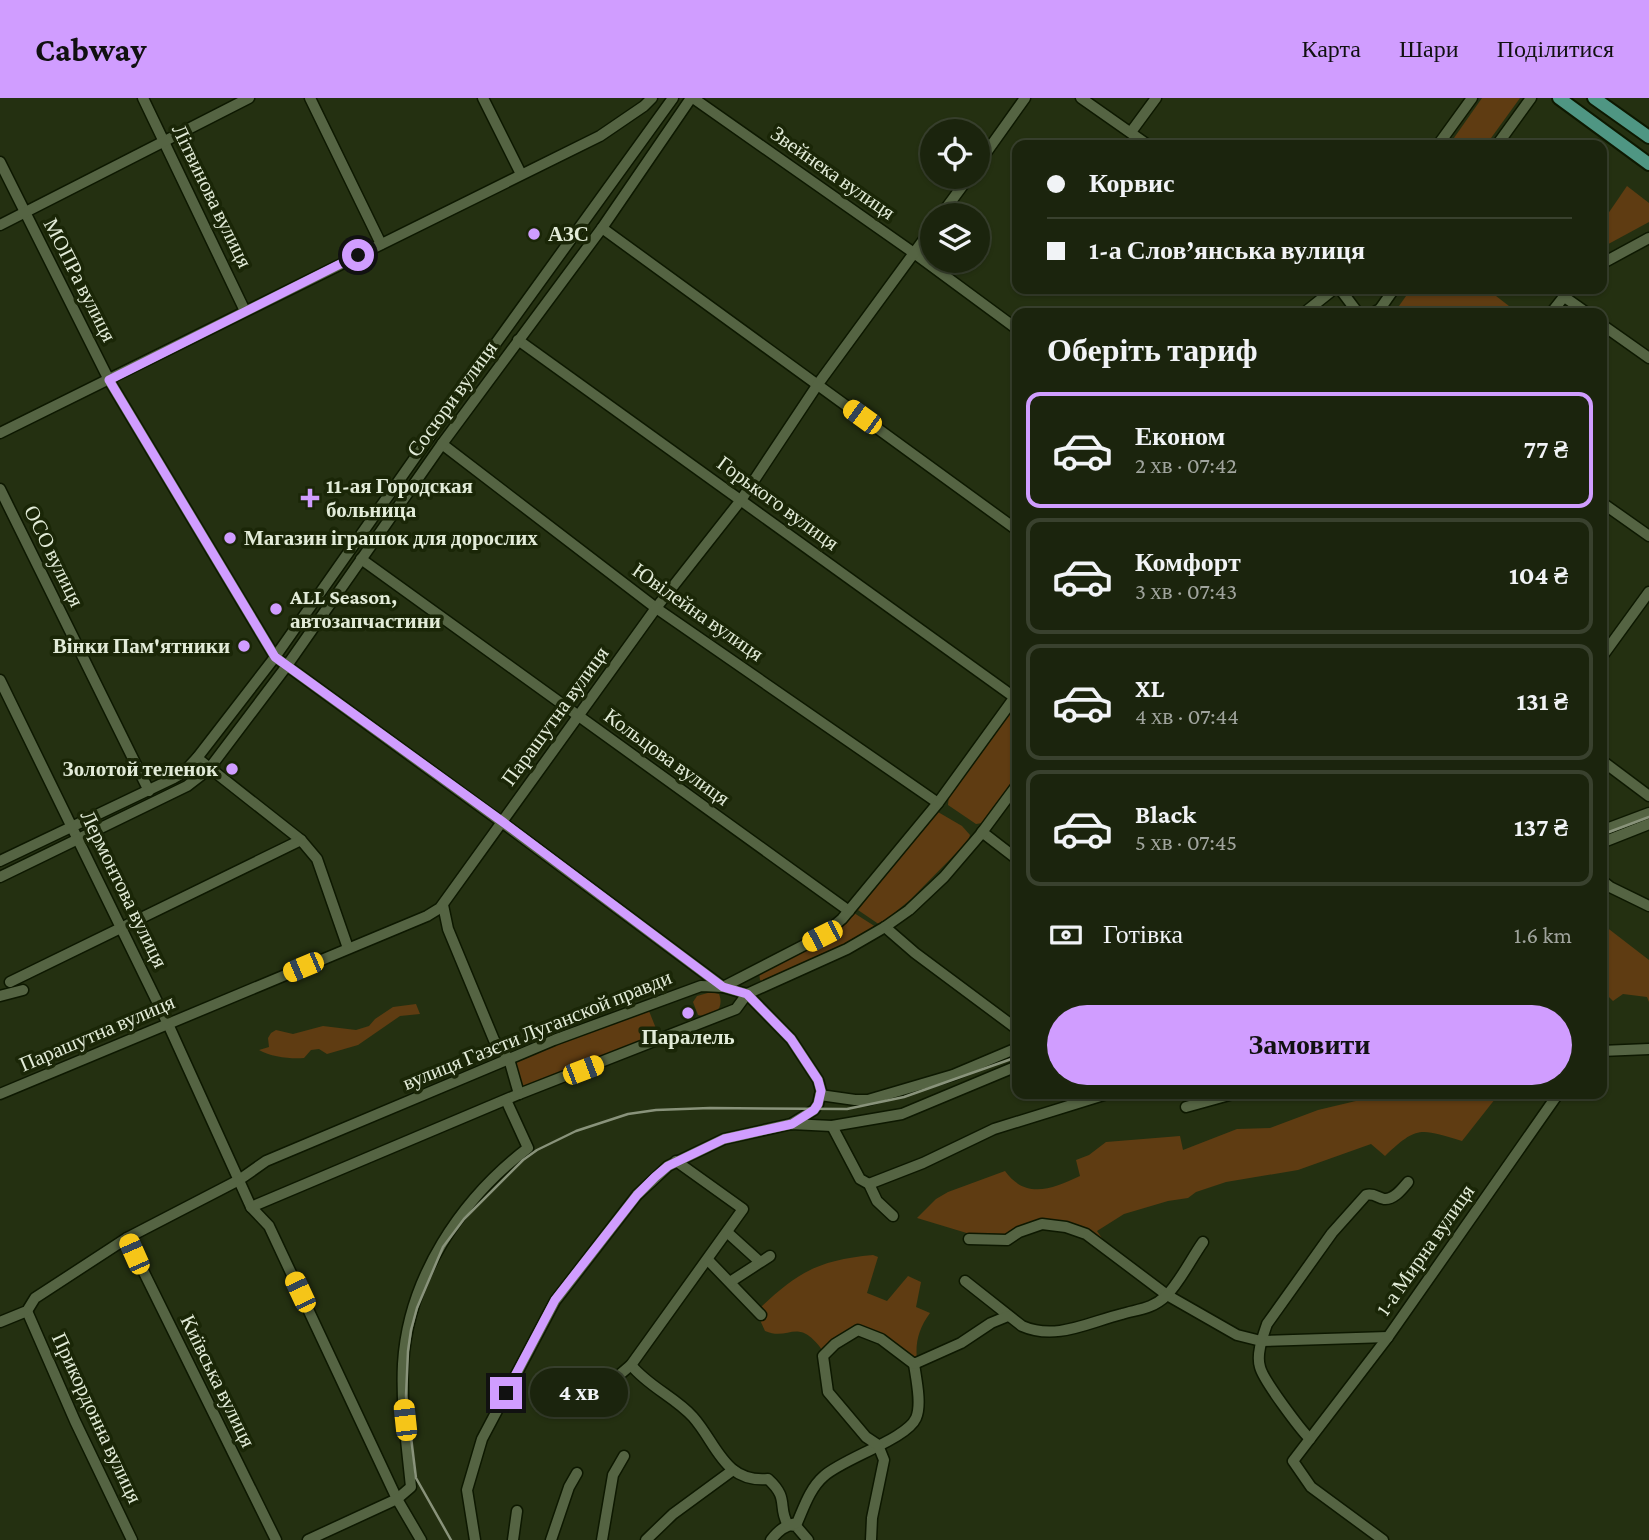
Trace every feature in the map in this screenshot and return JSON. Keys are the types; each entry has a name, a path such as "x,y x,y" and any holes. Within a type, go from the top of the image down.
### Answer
{"main road":[{"path":"1559,98 1649,164"},
{"path":"1594,98 1649,137"}],"street":[{"name":"Літвинова вулиця","path":"143,98 245,311"},
{"path":"0,225 249,98"},
{"path":"310,98 381,244"},
{"path":"483,98 521,174"},
{"path":"0,433 600,136 652,98"},
{"name":"Сосюри вулиця","path":"0,877 187,786 209,769 486,358 673,98"},
{"name":"Сосюри вулиця","path":"0,861 149,791 183,773 197,758 281,663 360,559 602,228 692,98"},
{"name":"Звейнека вулиця","path":"692,98 914,253 1012,325"},
{"path":"990,148 1026,98"},
{"path":"1082,98 1141,140"},
{"path":"1131,132 1156,98"},
{"path":"1442,140 1472,98"},
{"path":"1501,140 1531,98"},
{"name":"МОПРа вулиця","path":"0,162 109,380 281,663 503,822 723,987"},
{"path":"602,228 1012,526"},
{"path":"1607,261 1649,238"},
{"name":"Парашутна вулиця","path":"0,1094 433,913 443,905 656,608 741,500 818,384 920,245"},
{"path":"1310,308 1328,294"},
{"path":"1567,294 1582,308"},
{"path":"1607,328 1649,358"},
{"name":"Горького вулиця","path":"518,340 1012,692"},
{"name":"Ювілейна вулиця","path":"442,444 656,608 938,803"},
{"name":"ОСО вулиця","path":"0,489 149,791"},
{"path":"1607,506 1649,536"},
{"name":"Кольцова вулиця","path":"360,559 849,911"},
{"path":"1607,650 1649,592"},
{"name":"Лермонтова вулиця","path":"0,680 167,1024 251,1207 269,1226 397,1499 421,1540"},
{"name":"вулиця Газєти Луганской правди","path":"0,1322 27,1311 35,1298 127,1238 239,1180 266,1161 509,1059 701,986 723,987 822,936 849,911 938,803 1012,701"},
{"path":"197,758 300,840 317,859 348,948"},
{"path":"1607,764 1649,796"},
{"path":"251,1207 519,1094 736,1009 747,994 847,949 886,927 909,910 944,877 1012,792"},
{"path":"1607,829 1649,813"},
{"path":"1607,841 1649,824"},
{"path":"982,832 1012,855"},
{"path":"9,982 300,840"},
{"path":"1607,885 1649,906"},
{"path":"443,905 448,929 491,1032 509,1059 519,1094"},
{"path":"886,927 915,953 1012,1025"},
{"path":"723,987 747,994 791,1039 818,1080 818,1104 814,1110 792,1124"},
{"path":"0,996 23,990"},
{"path":"1607,1051 1649,1049"},
{"path":"820,1095 867,1100 953,1075 1012,1050"},
{"path":"475,1540 467,1490 482,1439 555,1300 637,1195 668,1166 724,1139 792,1124 832,1126 902,1114 1012,1068"},
{"path":"869,1184 923,1163 994,1129 1088,1099"},
{"path":"1186,1107 1215,1099"},
{"name":"1-а Мирна вулиця","path":"1383,1540 1311,1487 1293,1461 1388,1337 1555,1099"},
{"path":"307,1540 397,1499 411,1487 402,1390 409,1322 418,1294 442,1241 502,1170 528,1148 506,1100"},
{"path":"832,1126 860,1180 869,1184 877,1201 893,1216"},
{"path":"590,1411 596,1395 631,1365 743,1209 676,1161"},
{"path":"1310,1439 1297,1426 1260,1367 1261,1341 1267,1324 1340,1222 1366,1195 1391,1198 1409,1182"},
{"path":"969,1239 1007,1240 1018,1232 1042,1224 1066,1227 1086,1234 1167,1295 1237,1335 1261,1341 1388,1337"},
{"path":"728,1233 765,1259 730,1282"},
{"name":"Київська вулиця","path":"127,1238 276,1540"},
{"path":"965,1281 1031,1330 1065,1330 1146,1310 1167,1295 1203,1242"},
{"path":"708,1260 761,1315"},
{"name":"Прикордонна вулиця","path":"27,1311 75,1421 132,1540"},
{"path":"914,1364 961,1343 991,1323 1009,1316"},
{"path":"771,1540 788,1525 797,1523 814,1487 824,1476 841,1463 878,1445 902,1433 916,1419 918,1393 914,1364 881,1339 858,1330 835,1344 823,1356 828,1392 866,1437 878,1445 884,1460 872,1518 871,1540"},
{"path":"631,1365 640,1376 694,1418 709,1442 733,1470 756,1480 768,1479 777,1486 783,1498 788,1525"},
{"path":"602,1540 614,1475 624,1456"},
{"path":"646,1540 673,1514 733,1470"},
{"path":"551,1540 569,1487 577,1473"},
{"path":"513,1540 517,1511"},
{"path":"788,1525 796,1526 808,1540"}],"shaded area":[{"path":"1482,98 1520,98 1490,140 1453,140"},
{"path":"1627,186 1649,203 1649,222 1607,245 1607,215"},
{"path":"1407,294 1493,294 1512,308 1398,308"},
{"path":"1012,709 1012,783 982,823 976,824 948,805 949,794"},
{"path":"938,812 962,826 970,835 968,841 911,899 880,925 858,910"},
{"path":"854,913 876,927 853,941 763,982 760,980 759,972 822,940"},
{"path":"1607,928 1649,960 1649,1002 1647,997 1623,994 1613,1001 1607,995"},
{"path":"711,992 719,994 719,1008 708,1016 698,1015 693,1002 697,996"},
{"path":"416,1004 420,1014 400,1016 358,1045 327,1054 319,1049 311,1050 304,1058 281,1057 259,1050 269,1047 268,1038 276,1030 293,1034 323,1026 356,1030 369,1026 393,1007"},
{"path":"649,1011 659,1036 523,1090 514,1061"},
{"path":"1495,1099 1462,1141 1420,1132 1405,1139 1385,1156 1371,1144 1298,1170 1226,1182 1196,1192 1188,1198 1124,1214 1097,1231 1108,1247 1088,1229 1044,1219 1020,1227 1007,1236 970,1234 917,1218 936,1199 948,1192 1005,1171 1013,1180 1031,1189 1050,1188 1070,1181 1080,1176 1076,1160 1089,1155 1106,1142 1180,1136 1183,1150 1237,1129 1270,1128 1318,1110 1360,1100"},
{"path":"873,1255 878,1257 867,1293 887,1301 908,1276 921,1282 916,1307 930,1313 919,1335 917,1360 856,1326 823,1351 806,1334 774,1334 765,1331 760,1320 766,1315 760,1308 799,1276 838,1260"}],"railway":[{"path":"1607,833 1649,817"},
{"path":"451,1540 416,1478 406,1396 411,1330 417,1308 443,1247 464,1219 523,1160 576,1131 628,1114 710,1108 847,1109 904,1097 1012,1059"}],"place":[{"name":"АЗС","path":"534,234"},
{"name":"11-ая Городская больница","path":"310,498"},
{"name":"Магазин іграшок для дорослих","path":"230,538"},
{"name":"ALL Season, автозапчастини","path":"276,609"},
{"name":"Вінки Пам'ятники","path":"244,646"},
{"name":"Золотой теленок","path":"232,769"},
{"name":"Паралель","path":"688,1013"}],"route":[{"path":"358,255 109,380 275,657 503,822 723,987 747,994 791,1039 818,1080 821,1091 814,1110 792,1124 724,1139 668,1166 655,1177 637,1195 555,1300 506,1393"}]}
